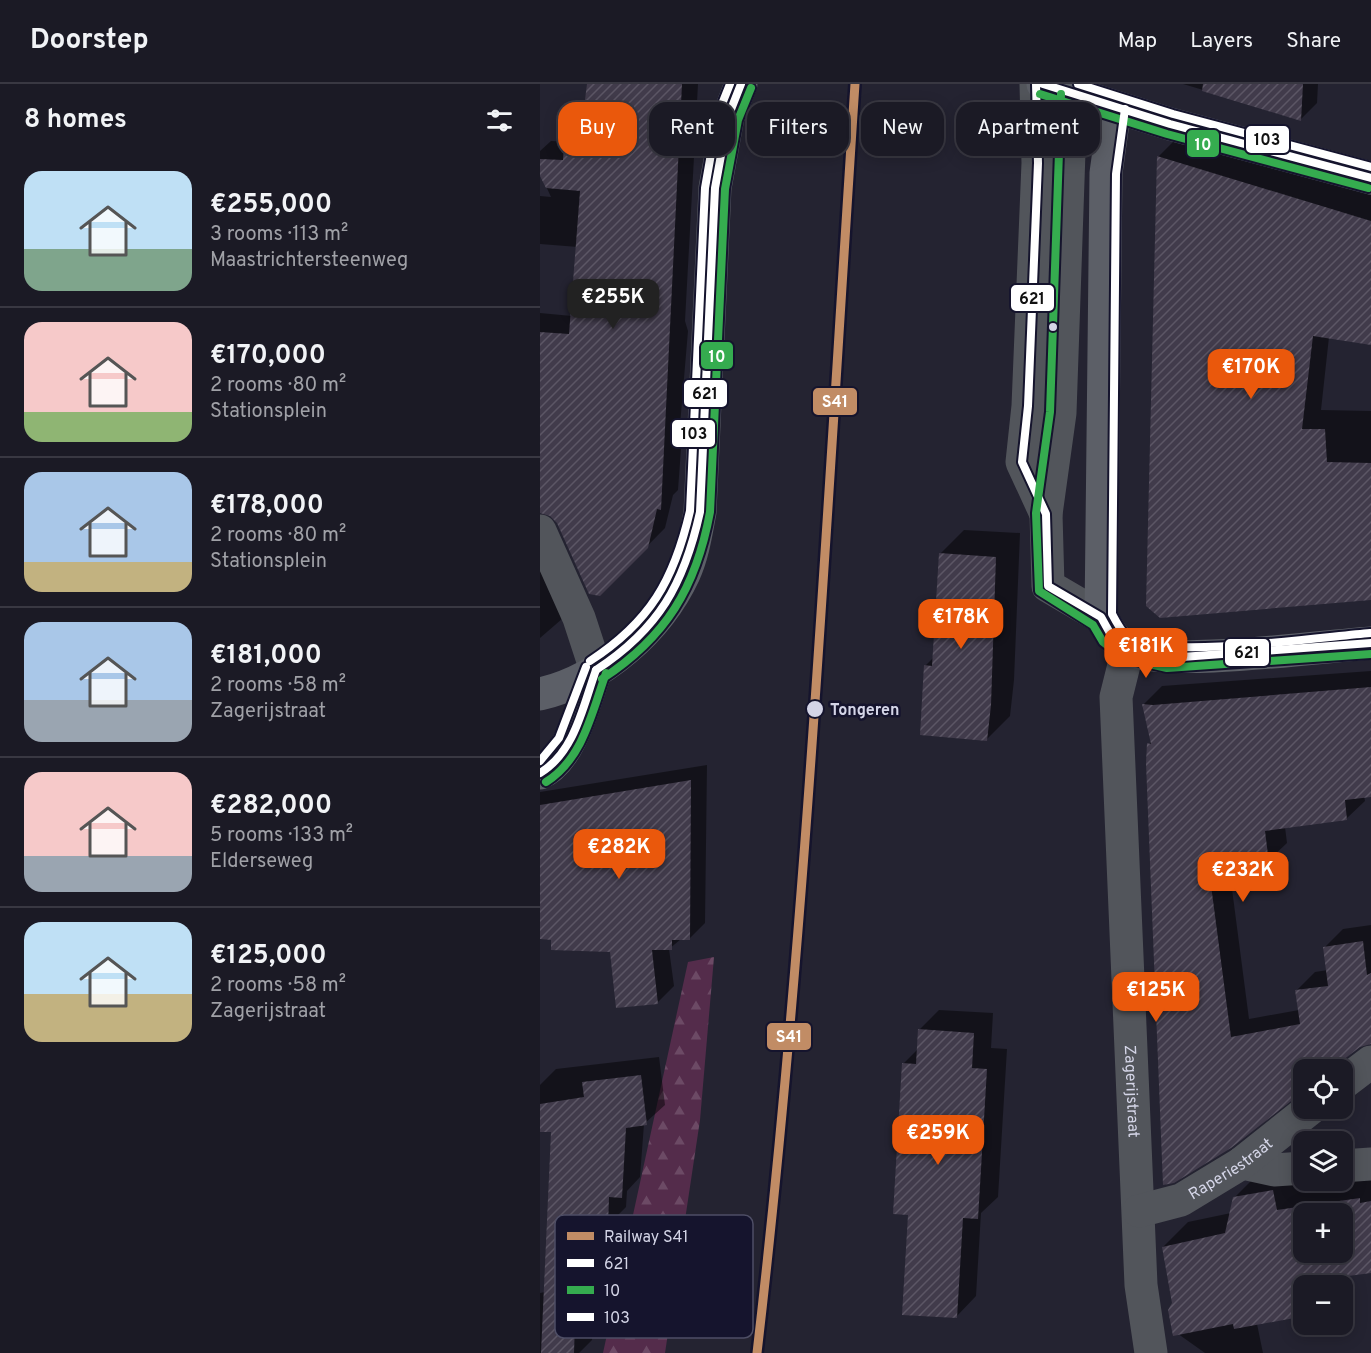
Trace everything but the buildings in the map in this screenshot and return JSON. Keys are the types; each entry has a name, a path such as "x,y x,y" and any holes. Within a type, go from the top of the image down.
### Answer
{"main road":[{"path":"540,694 596,670 615,658 650,627 672,597 693,549 700,512 715,188 728,117 741,84"},
{"path":"1057,89 1115,108 1371,178"},
{"path":"1115,108 1106,173 1101,617 1111,634 1128,649 1169,658 1371,643"},
{"path":"540,773 554,765 568,743 596,670"}],"street":[{"path":"1036,84 1038,163 1023,462 1046,514"},
{"path":"1057,89 1060,413 1046,514 1048,586 1101,617"},
{"path":"540,531 579,618 596,670"},
{"name":"Zagerijstraat","path":"1128,649 1116,697 1141,1285 1151,1353"},
{"path":"1353,1076 1371,1062"},
{"name":"Raperiestraat","path":"1139,1211 1181,1200 1242,1163 1297,1119"},
{"path":"1242,1163 1274,1170 1293,1169"},
{"path":"1353,1165 1371,1164"}],"green space":[{"path":"714,957 700,1120 686,1215 633,1215 688,962"},
{"path":"606,1338 667,1338 665,1353 603,1353"}],"rail line":[{"name":"S41","path":"757,1353 789,1037 802,878 855,84"}],"transit line":[{"name":"103","path":"590,661 629,631 644,615 667,578 684,536 690,511 705,188 718,114 730,84"},
{"name":"621","path":"596,670 637,638 666,603 677,583 694,538 700,512 715,188 728,117 741,84"},
{"name":"621","path":"1036,84 1038,163 1028,406 1022,462 1046,514 1048,586 1101,617 1111,635 1128,649 1169,658 1371,643"},
{"name":"621","path":"1043,84 1170,124 1371,178"},
{"name":"103","path":"1078,84 1173,114 1371,167"},
{"name":"10","path":"602,679 644,646 661,628 687,587 704,539 710,512 725,189 738,120 751,88"},
{"name":"10","path":"1040,94 1167,134 1368,188"},
{"name":"10","path":"1061,94 1050,412 1036,513 1039,591 1093,625 1103,642 1123,658 1167,668 1371,654"},
{"name":"103","path":"1125,109 1116,174 1112,614 1128,637 1151,645 1178,647 1247,645 1370,633"},
{"name":"103","path":"540,761 559,738 586,667"},
{"name":"621","path":"540,773 552,764 570,741 596,670"},
{"name":"10","path":"546,782 559,772 578,748 591,719 606,673"}],"place":[{"name":"Tongeren","path":"815,709"}]}
